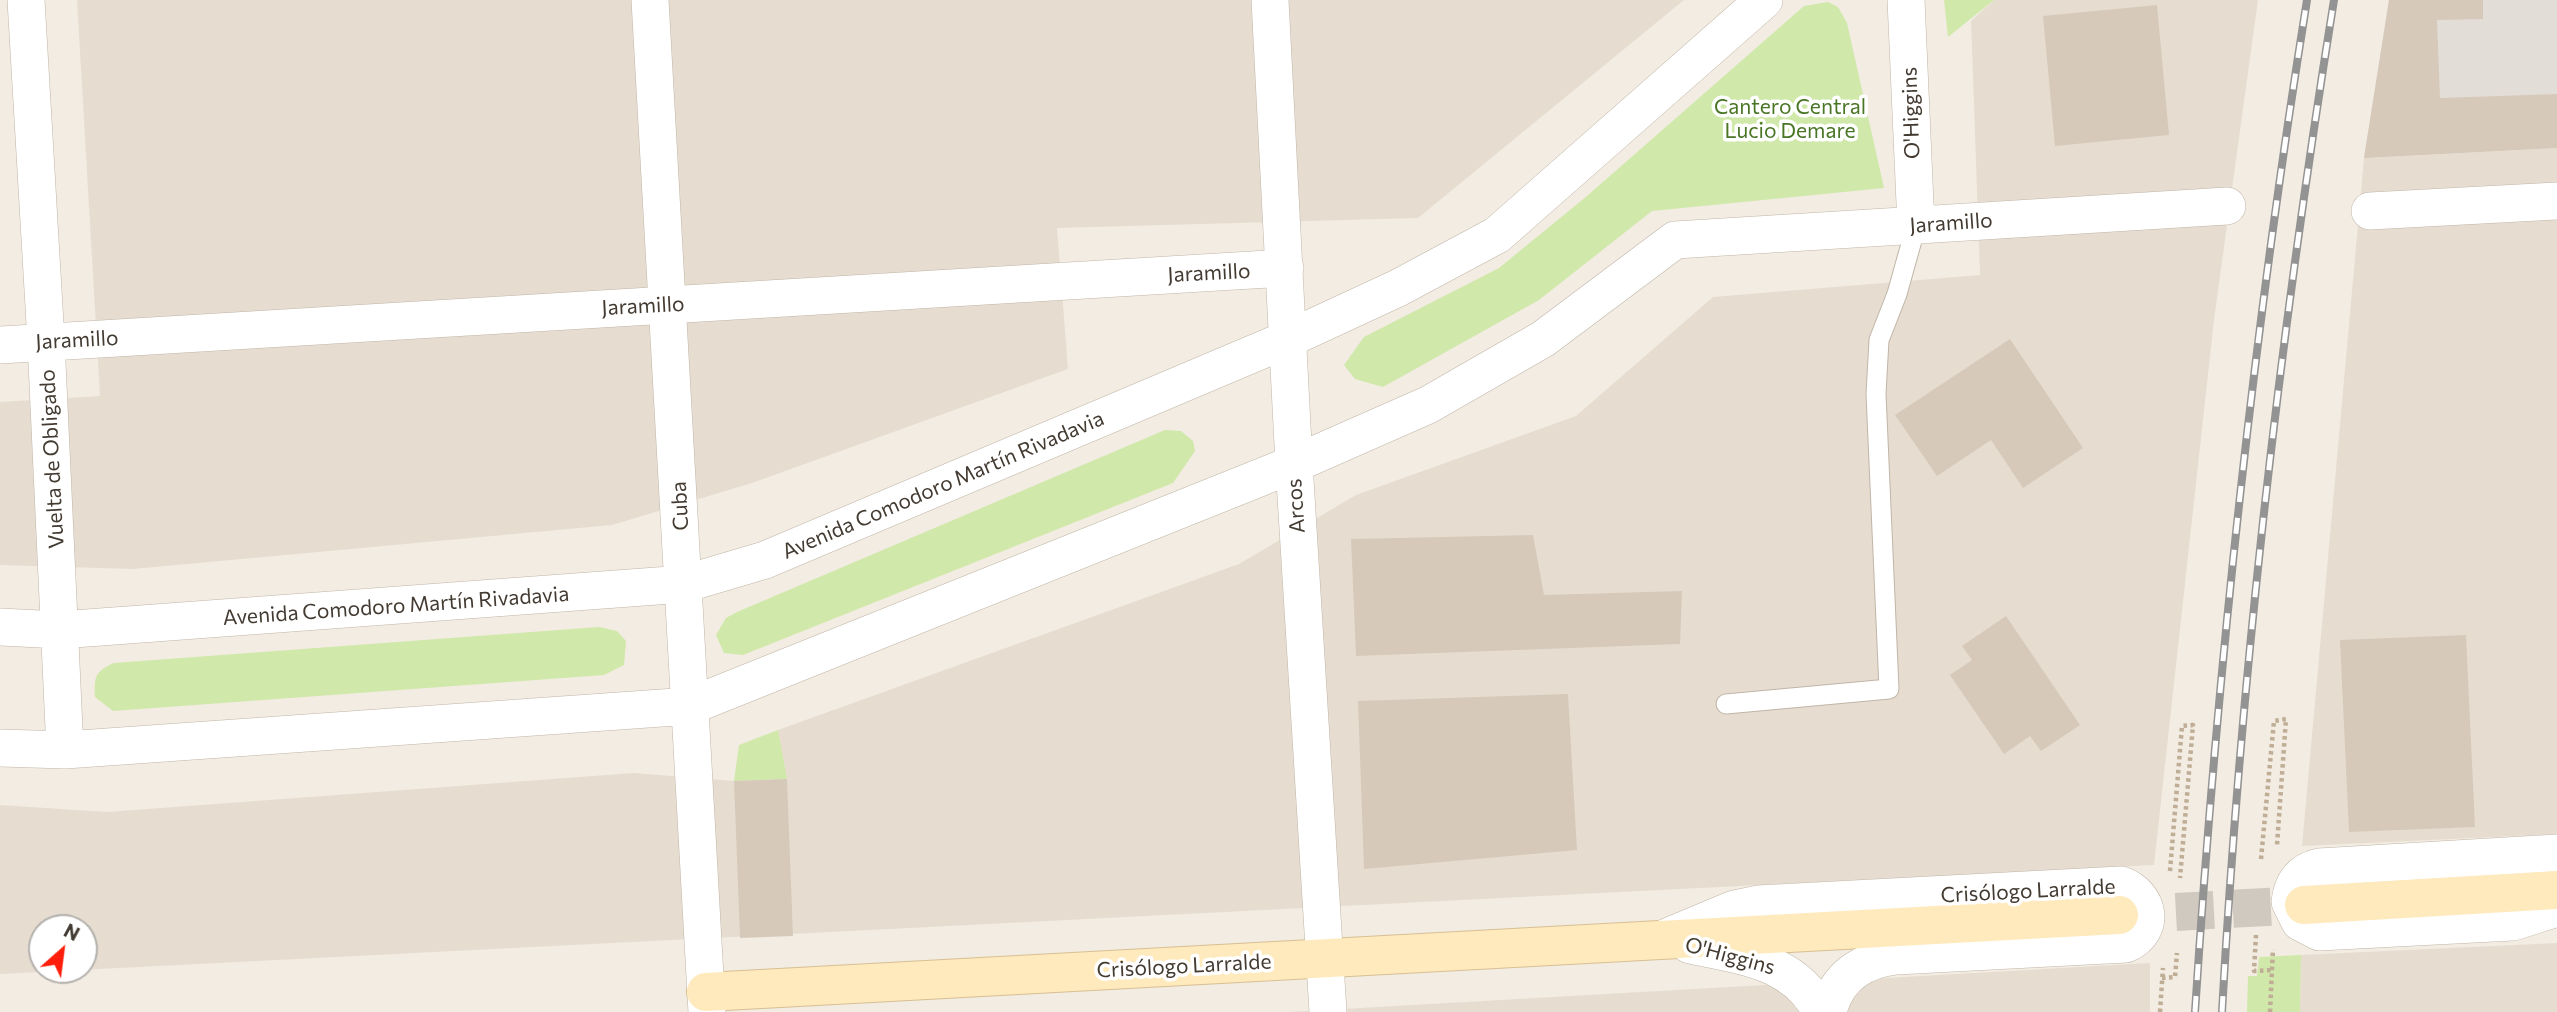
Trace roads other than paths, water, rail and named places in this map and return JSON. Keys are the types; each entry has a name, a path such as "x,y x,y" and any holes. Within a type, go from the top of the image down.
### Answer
{"street":[{"name":"Vuelta de Obligado","path":"26,0 46,341 65,750"},
{"name":"Cuba","path":"650,0 706,1002"},
{"name":"Arcos","path":"1270,0 1294,464 1328,1012"},
{"name":"Avenida Comodoro Martín Rivadavia","path":"0,627 60,630 684,584 765,560 1288,339 1398,288 1497,235 1764,0"},
{"name":"O'Higgins","path":"1906,0 1916,226"},
{"path":"2371,211 2557,201"},
{"name":"Jaramillo","path":"1294,464 1429,405 1543,339 1675,240 2227,206"},
{"name":"Jaramillo","path":"0,345 1285,268"},
{"path":"0,748 65,750 690,706 1294,464"},
{"path":"2557,853 2319,867 2300,877 2293,886 2290,902 2300,922 2319,932 2513,922 2534,918 2557,908"},
{"name":"Crisólogo Larralde","path":"1662,940 1734,909 1758,904 2121,885 2139,894 2146,907 2146,922 2141,932 2126,944 1896,956 1877,960 1860,966 1841,981 1828,1012"},
{"path":"2304,905 2557,890"},
{"name":"Crisólogo Larralde","path":"706,1002 1325,958 2119,915"},
{"name":"O'Higgins","path":"1662,940 1749,957 1778,967 1800,983 1821,1012"}],"lane":[{"path":"1726,704 1889,689 1876,394 1880,340 1897,294 1916,226"}],"tunnel":[{"path":"2119,915 2304,905"}],"railway":[{"path":"2195,1012 2214,758 2239,505 2270,252 2307,0"},
{"path":"2222,1012 2240,758 2265,504 2296,252 2334,0"}],"park label":[{"name":"Cantero Central Lucio Demare","path":"1790,119"}]}
